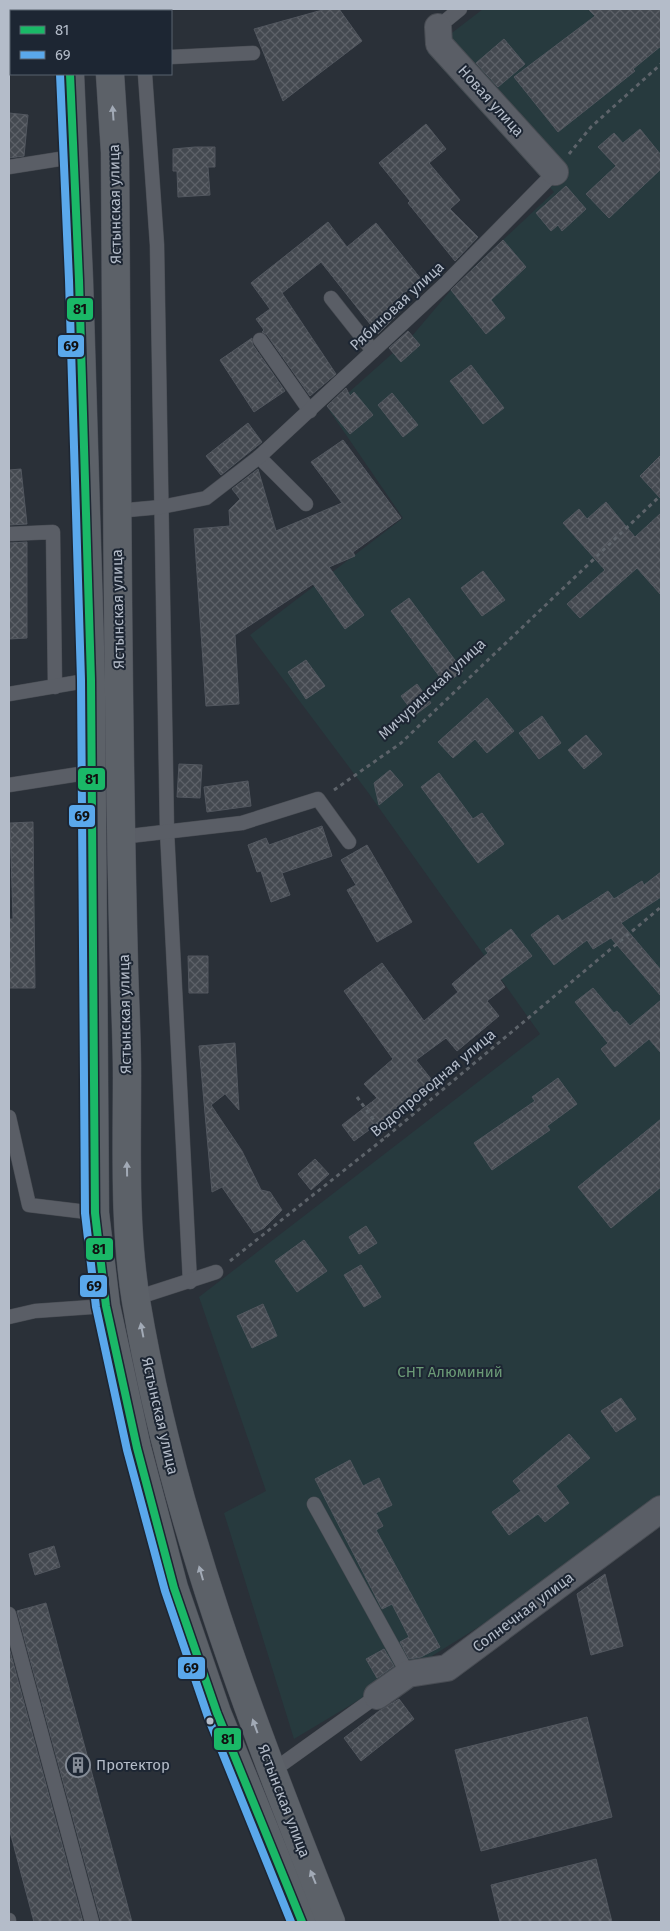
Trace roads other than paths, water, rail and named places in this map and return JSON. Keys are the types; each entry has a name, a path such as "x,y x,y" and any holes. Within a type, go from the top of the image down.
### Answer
{"main road":[{"name":"Ястынская улица","path":"70,75 72,157 80,290 91,680 95,1213 106,1306 137,1448 174,1588 217,1713 302,1922"},
{"name":"Ястынская улица","path":"110,75 115,152 117,511 128,1214 136,1298 161,1431 202,1578 271,1772 331,1922"}],"street":[{"name":"Новая улица","path":"438,27 439,44 554,172"},
{"name":"Солнечная улица","path":"377,1696 408,1674 447,1668 661,1509"}],"lane":[{"path":"438,27 460,9"},
{"path":"172,57 252,53"},
{"path":"145,75 158,245 167,831 190,1282"},
{"path":"9,167 72,157"},
{"name":"Рябиновая улица","path":"117,511 161,507 206,498 259,456 310,411 444,285 554,172"},
{"path":"331,298 373,350"},
{"path":"260,340 310,411"},
{"path":"259,456 306,504"},
{"path":"9,534 53,532 54,688"},
{"path":"9,694 54,688 91,680"},
{"path":"9,785 92,772"},
{"path":"121,837 242,823 318,799 349,842"},
{"path":"9,1117 29,1204 95,1213"},
{"path":"136,1298 216,1272"},
{"path":"9,1317 35,1311 106,1306"},
{"path":"314,1504 408,1674"},
{"path":"9,1614 92,1922"},
{"path":"271,1772 377,1696"}],"place":[{"name":"Протектор","path":"78,1765"}],"park label":[{"name":"СНТ Алюминий","path":"450,1372"}]}
